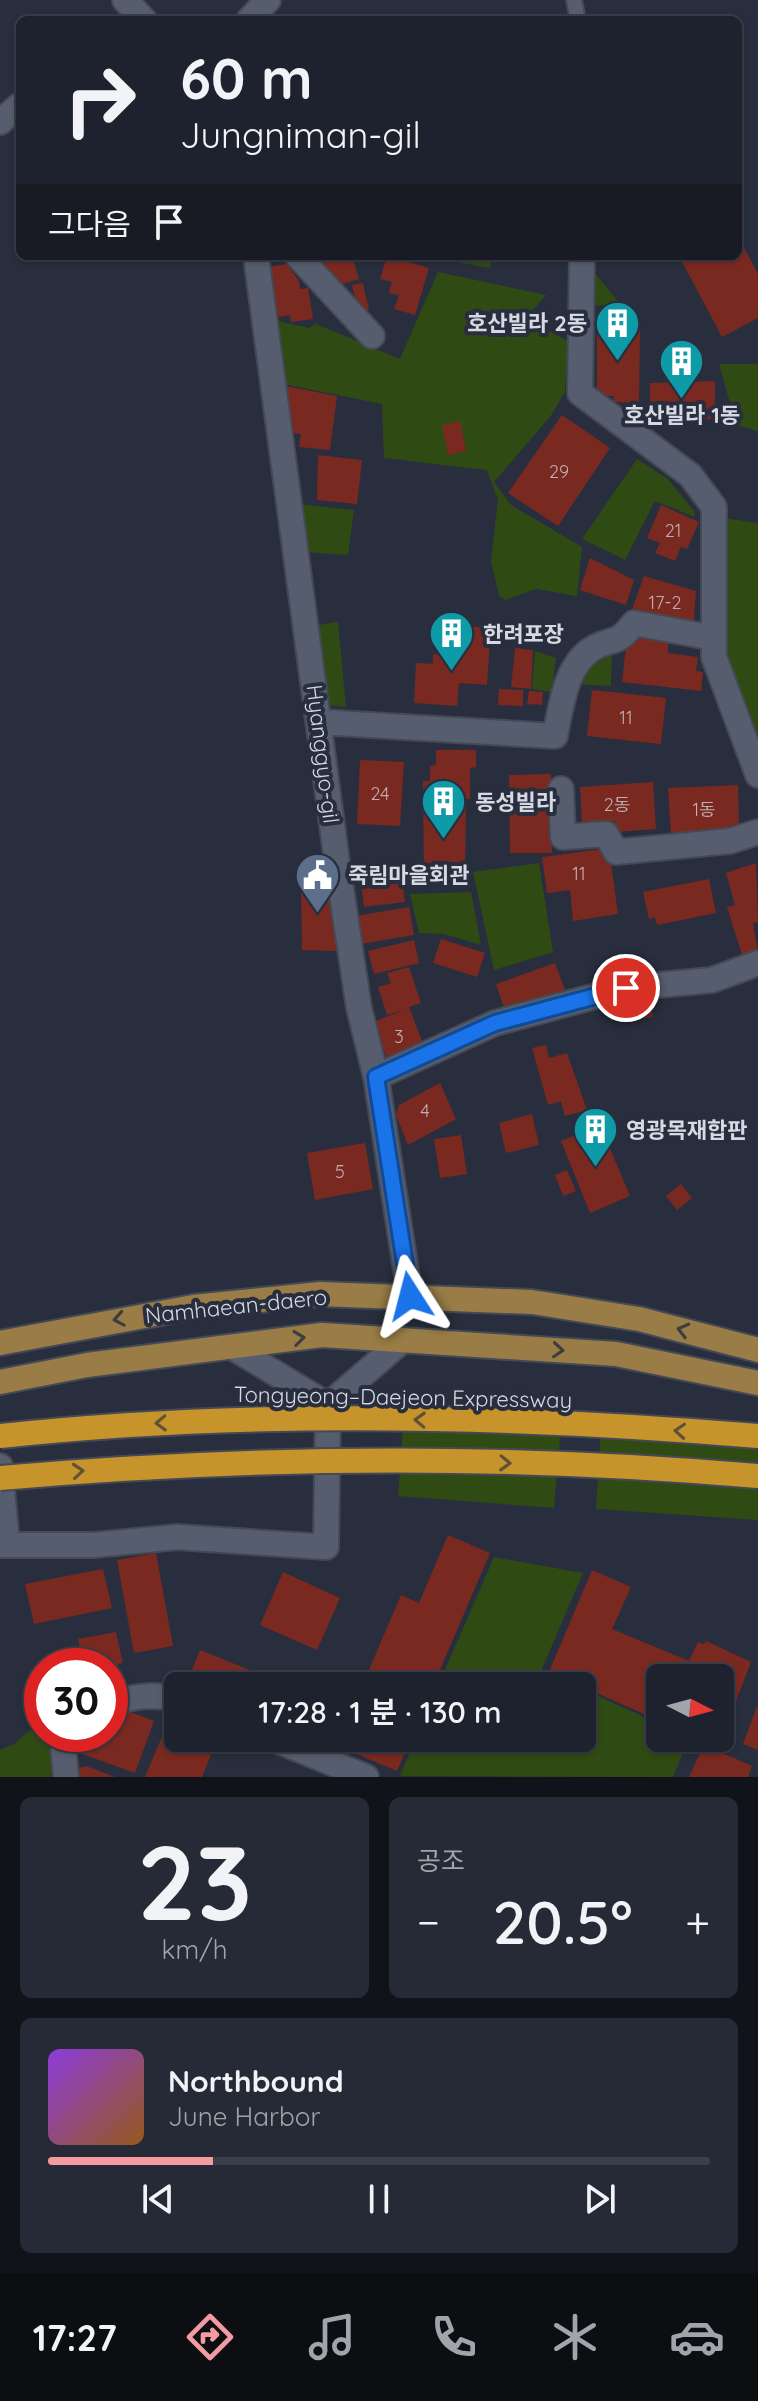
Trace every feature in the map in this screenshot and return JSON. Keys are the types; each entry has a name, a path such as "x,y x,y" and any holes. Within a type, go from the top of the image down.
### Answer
{"highway":[{"name":"Tongyeong–Daejeon Expressway","path":"0,1436 106,1424 331,1417 569,1424 758,1436"},
{"path":"0,1478 117,1468 343,1459 663,1468 758,1476"}],"main road":[{"name":"Namhaean-daero","path":"0,1343 193,1307 320,1294 532,1302 639,1319 758,1350"},
{"name":"Namhaean-daero","path":"0,1382 87,1365 322,1335 616,1354 758,1383"}],"street":[{"path":"253,16 268,0"},
{"path":"0,122 16,108"},
{"name":"Hyanggyo-gil","path":"257,260 359,1008 376,1077 410,1296"},
{"path":"302,260 372,336"},
{"path":"582,260 580,393 690,475 714,507 714,657 758,775"},
{"path":"319,722 555,736 564,691 591,649 621,640 634,623 714,638"},
{"path":"561,789 563,837 606,834 616,852 730,841 758,832"},
{"path":"376,1077 495,1023 626,988 712,980 758,963"},
{"path":"0,1466 3,1545 94,1545 177,1537 326,1547 328,1405 403,1340"},
{"path":"232,1347 328,1405"},
{"path":"128,1699 140,1695 164,1696"},
{"path":"64,1752 66,1777"},
{"path":"305,1752 366,1777"}],"green space":[{"path":"447,260 491,260 490,268"},
{"path":"583,260 584,260 622,306 582,305"},
{"path":"438,272 546,295 525,319 568,341 565,392 550,417 494,482 511,505 582,547 577,596 536,589 506,600 499,596 491,561 498,500 487,470 384,458 382,404 284,384 273,320 309,328 316,324 400,359"},
{"path":"719,364 758,364 758,431 736,425"},
{"path":"637,459 668,479 694,511 695,517 655,501 625,560 582,539"},
{"path":"297,504 354,510 348,555 303,552"},
{"path":"724,518 758,523 758,760 717,670"},
{"path":"338,622 346,707 327,705 312,626"},
{"path":"535,651 556,658 552,692 532,689"},
{"path":"612,655 611,686 575,684 580,669"},
{"path":"539,863 553,952 494,970 473,872"},
{"path":"471,892 481,945 444,934 419,933 410,894"},
{"path":"405,1402 562,1414 554,1508 398,1496"},
{"path":"602,1415 758,1426 758,1520 596,1509"},
{"path":"494,1557 583,1573 541,1671 543,1672 444,1672"},
{"path":"596,1695 646,1718 646,1752 683,1752 673,1777 400,1776 410,1752 596,1752"},
{"path":"24,1735 24,1752 51,1752 54,1777 0,1777 0,1750"}],"building":[{"path":"742,244 758,274 758,318 722,337 681,260 742,260"},
{"path":"316,260 353,260 359,279 336,286 332,274 325,275"},
{"path":"386,260 401,260 429,268 415,315 394,309 399,295 389,293 392,282 380,279"},
{"path":"287,264 299,281 300,289 308,288 313,319 291,322 290,315 275,318 268,267"},
{"path":"363,283 369,310 358,312 352,285"},
{"name":"호산빌라 2동","path":"597,312 616,312 616,327 640,328 639,403 613,402 614,396 597,396"},
{"name":"호산빌라 1동","path":"715,381 715,419 650,420 650,383"},
{"path":"285,386 337,396 330,450 299,447 301,434 284,432"},
{"path":"562,415 610,448 558,526 508,493"},
{"path":"460,421 466,451 448,455 442,425"},
{"path":"318,455 362,460 357,504 317,500"},
{"path":"661,505 699,522 687,549 681,547 675,561 655,553 660,543 647,538"},
{"path":"590,558 634,580 626,605 580,590"},
{"path":"644,576 696,591 693,631 631,612"},
{"name":"한려포장","path":"449,625 491,628 487,685 459,683 457,706 414,703 416,663 433,664 433,654 447,655"},
{"path":"627,637 668,642 668,653 698,657 696,671 703,672 701,691 622,682"},
{"path":"515,648 533,650 531,689 511,687"},
{"path":"499,689 523,690 523,706 498,705"},
{"path":"592,690 666,698 661,744 587,736"},
{"path":"529,691 543,692 542,705 527,704"},
{"name":"동성빌라","path":"436,750 476,750 476,767 470,768 470,799 466,799 465,888 424,883 423,781 430,781 430,766 436,765"},
{"path":"360,760 404,762 400,826 357,824"},
{"path":"551,774 552,853 510,853 509,775"},
{"path":"653,782 656,829 616,832 615,821 582,822 580,787"},
{"path":"738,785 739,830 671,834 668,788"},
{"path":"609,848 618,914 573,921 570,890 547,893 542,857"},
{"path":"756,863 758,922 753,923 758,953 743,958 727,907 735,905 726,873"},
{"path":"400,866 405,902 364,907 360,871"},
{"name":"죽림마을회관","path":"301,877 328,878 337,951 302,950"},
{"path":"709,879 716,913 657,925 655,917 649,919 643,892"},
{"path":"409,907 414,935 355,945 350,917"},
{"path":"441,939 485,953 477,977 433,963"},
{"path":"414,940 419,963 374,974 368,951"},
{"path":"555,963 567,995 507,1016 496,984"},
{"path":"409,967 421,1003 409,1007 425,1049 389,1063 373,1022 406,1009 387,1015 378,987 391,983 387,973"},
{"path":"651,1004 653,1017 628,1020 626,1008"},
{"path":"546,1045 549,1058 567,1053 587,1110 565,1116 561,1101 548,1105 532,1048"},
{"path":"440,1083 456,1119 408,1145 396,1115 399,1105"},
{"path":"532,1114 539,1145 506,1153 499,1123"},
{"name":"영광목재합판","path":"600,1125 630,1196 590,1213 561,1141"},
{"path":"461,1135 467,1174 440,1178 434,1139"},
{"path":"365,1143 373,1189 315,1200 307,1153"},
{"path":"567,1170 576,1191 563,1196 555,1175"},
{"path":"681,1184 692,1198 677,1210 666,1196"},
{"path":"448,1535 490,1553 439,1672 368,1672 401,1595 419,1603"},
{"path":"156,1553 173,1646 134,1653 117,1560"},
{"path":"103,1569 112,1608 34,1624 25,1584"},
{"path":"592,1570 631,1587 612,1629 689,1661 698,1642 704,1644 706,1641 751,1662 734,1706 734,1664 646,1664 646,1715 596,1693 596,1672 549,1672"},
{"path":"283,1572 340,1598 317,1650 260,1625"},
{"path":"116,1632 120,1648 80,1648 78,1639"},
{"path":"200,1650 255,1672 191,1672"},
{"path":"758,1704 758,1750 743,1744"},
{"path":"128,1711 154,1721 135,1773 77,1752 128,1752"},
{"path":"164,1732 164,1752 212,1752 202,1777 145,1777"},
{"path":"352,1752 405,1752 397,1771"},
{"path":"701,1752 720,1752 752,1766 748,1777 689,1777"},
{"path":"86,1766 115,1777 72,1777 72,1770"}],"place":[{"name":"호산빌라 2동","path":"618,362"},
{"name":"호산빌라 1동","path":"682,401"},
{"name":"한려포장","path":"452,673"},
{"name":"동성빌라","path":"444,841"},
{"name":"죽림마을회관","path":"317,914"},
{"name":"영광목재합판","path":"595,1169"}],"route":[{"path":"410,1296 376,1077 495,1023 626,988"}]}
